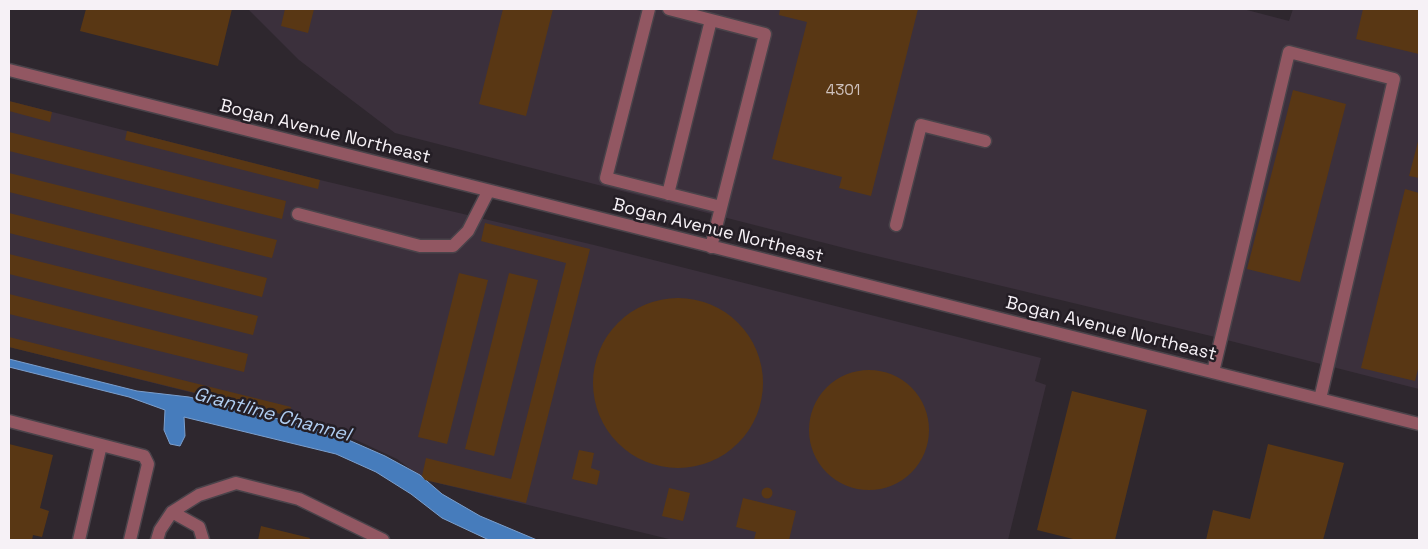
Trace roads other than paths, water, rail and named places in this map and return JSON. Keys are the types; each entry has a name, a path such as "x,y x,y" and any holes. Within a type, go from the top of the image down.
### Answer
{"street":[{"path":"649,9 606,178 721,207"},
{"path":"669,9 765,34 711,247"},
{"path":"668,194 711,20"},
{"path":"1213,372 1289,52 1394,79 1320,399"},
{"name":"Bogan Avenue Northeast","path":"9,70 488,192 1419,424"},
{"path":"896,226 921,125 985,141"},
{"path":"298,214 420,246 453,246 468,231 488,192"},
{"path":"9,421 144,456 148,464 130,540"},
{"path":"79,540 101,445"},
{"path":"157,540 160,530 172,512 199,494 236,482 299,499 383,540"},
{"path":"172,512 199,527 203,540"}],"water":[{"path":"9,359 137,391 189,397 307,426 344,438 385,456 420,475 442,494 480,516 537,540 489,540 442,518 411,494 376,472 336,454 184,417 185,436 180,446 170,444 164,430 165,410 129,397 9,367"}],"water label":[{"name":"Grantline Channel","path":"272,415"}]}
